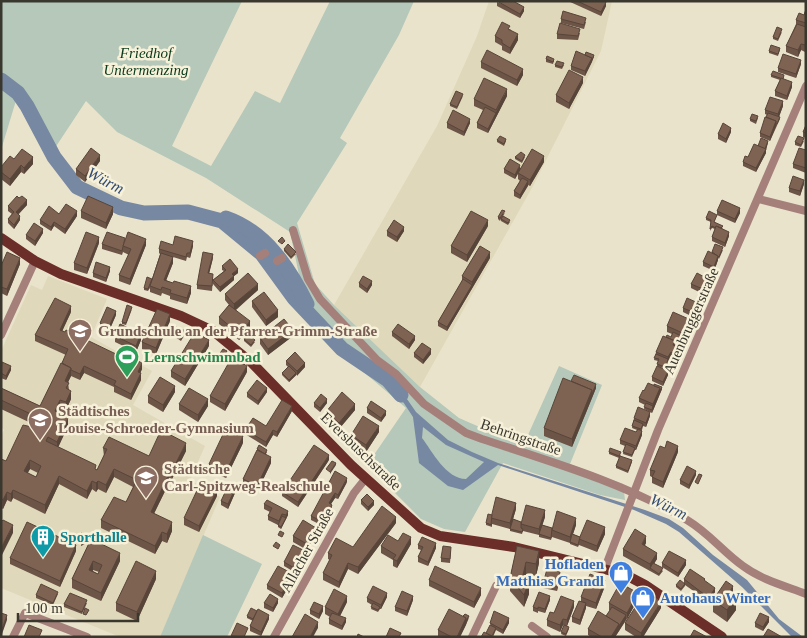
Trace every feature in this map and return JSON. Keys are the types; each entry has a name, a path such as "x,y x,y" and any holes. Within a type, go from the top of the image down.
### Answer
{"main road":[{"name":"Eversbuschstraße","path":"1,238 35,261 84,284 182,316 213,331 252,363 366,478 416,525 427,532 452,538 514,547 624,574 645,585 722,637"}],"street":[{"name":"Auenbruggerstraße","path":"605,568 658,430 806,86"},
{"path":"759,199 806,211"},
{"name":"Behringstraße","path":"293,230 308,279 320,298 377,360 396,374 424,404 466,433 633,495 695,525 742,566 758,576 806,594"},
{"path":"1,335 35,261"},
{"name":"Allacher Straße","path":"274,637 354,493 366,478"},
{"path":"472,637 496,586"},
{"path":"13,637 24,613 32,614 87,637"},
{"path":"532,626 547,637"}],"shaded area":[{"path":"489,1 612,1 601,51 533,186 420,387 334,305 437,126 477,36"},
{"path":"48,276 107,299 91,337 152,371 133,405 205,446 190,480 220,497 160,637 120,637 1,588 1,436 4,430 1,426 1,351 31,285 42,290"}],"green space":[{"name":"Friedhof Untermenzing","path":"1,1 242,1 172,146 211,166 255,91 280,103 330,1 414,1 399,35 340,138 347,143 297,223 315,284 334,305 420,387 459,418 523,446 559,366 602,385 570,464 623,484 625,500 600,495 503,463 465,532 444,529 421,519 367,465 406,408 340,352 294,300 302,289 290,232 206,178 117,132 86,101 51,154 18,94 1,150"},
{"path":"203,535 262,564 227,637 160,637"}],"water":[{"path":"388,379 400,389 416,412 448,440 472,452 498,463 669,519 683,528 713,555 747,580 779,619 803,637 792,637 742,587 679,532 634,510 498,465 463,490 448,486 419,463 413,417","holes":["423,427 446,445 484,462 466,479 452,474 440,463 422,438"]}],"building":[{"path":"497,1 513,1 524,7 520,14"},
{"path":"577,1 604,1 606,2 601,12"},
{"path":"806,9 806,23 796,20 799,13 804,15"},
{"path":"563,11 586,18 584,25 561,19"},
{"path":"502,22 510,26 508,29 518,34 510,48 495,36"},
{"path":"560,23 580,29 578,36 557,34"},
{"path":"797,24 806,27 806,43 805,45 801,44 798,50 786,46"},
{"path":"777,27 782,29 778,39 773,37"},
{"path":"771,45 780,48 778,54 769,51"},
{"path":"487,50 523,69 517,80 481,62"},
{"path":"576,51 592,58 585,71 571,66"},
{"path":"586,52 594,55 592,60 592,58 585,55"},
{"path":"783,54 801,60 796,74 778,68"},
{"path":"547,56 554,59 553,62 546,59"},
{"path":"557,61 564,63 562,67 555,65"},
{"path":"569,70 583,77 569,103 556,95"},
{"path":"773,71 784,75 783,79 771,75"},
{"path":"484,78 507,89 496,110 474,99"},
{"path":"781,78 792,82 787,96 775,91"},
{"path":"456,91 463,94 457,107 450,104"},
{"path":"770,97 783,101 778,114 765,110"},
{"path":"485,107 496,113 488,129 477,123"},
{"path":"453,110 470,119 464,132 447,123"},
{"path":"768,113 780,117 777,124 776,121 766,117"},
{"path":"752,114 758,116 756,121 750,119"},
{"path":"765,117 776,121 770,137 760,133"},
{"path":"723,123 731,128 726,139 718,134"},
{"path":"500,136 506,139 504,144 497,140"},
{"path":"798,136 804,138 801,145 795,142"},
{"path":"761,138 768,141 765,149 758,146"},
{"path":"754,144 766,149 756,168 743,162 745,156 748,157"},
{"path":"91,148 100,155 85,176 76,169"},
{"path":"799,148 806,150 806,168 793,164"},
{"path":"22,149 33,157 24,168 21,165 10,179 1,172 1,167 10,156 14,159"},
{"path":"532,149 544,156 530,180 518,173"},
{"path":"521,152 525,155 522,161 515,157"},
{"path":"510,159 520,165 515,175 504,169"},
{"path":"793,176 804,180 800,191 789,188"},
{"path":"522,178 528,181 520,195 514,191"},
{"path":"17,196 19,198 22,196 27,200 16,212 20,216 14,225 8,219 14,212 8,206"},
{"path":"88,196 113,207 106,223 81,211"},
{"path":"722,200 740,208 735,219 717,211"},
{"path":"66,204 77,211 65,229 54,222 51,227 40,220 49,206 59,214"},
{"path":"502,210 505,211 500,218 498,217"},
{"path":"471,211 488,220 467,255 451,246"},
{"path":"709,211 717,215 714,222 723,226 721,228 712,226 710,229 711,220 706,218"},
{"path":"503,216 510,220 508,223 501,219"},
{"path":"394,220 404,227 397,237 387,231"},
{"path":"34,223 43,229 35,241 26,235"},
{"path":"716,226 729,232 725,243 712,237"},
{"path":"86,232 99,237 87,268 74,263"},
{"path":"107,232 125,238 122,251 102,244"},
{"path":"128,232 146,239 130,279 119,275 131,249 123,246"},
{"path":"175,236 193,241 190,253 187,253 186,257 159,249 161,241 173,245"},
{"path":"282,237 285,241 282,244 278,241"},
{"path":"288,244 296,252 291,257 284,249"},
{"path":"715,244 723,247 719,257 712,252"},
{"path":"480,246 490,252 472,282 462,276"},
{"path":"708,251 718,256 714,267 703,262"},
{"path":"7,252 20,258 7,289 1,287 1,266"},
{"path":"203,252 213,254 208,273 213,274 212,286 197,285"},
{"path":"161,253 173,257 164,280 191,286 187,298 170,293 171,290 162,287 161,290 150,286"},
{"path":"230,259 238,269 232,274 234,276 220,287 213,280 226,270 222,266"},
{"path":"96,262 110,267 106,278 93,273"},
{"path":"248,273 258,284 234,304 225,294"},
{"path":"697,273 708,279 703,289 691,284"},
{"path":"363,276 372,281 367,289 359,283"},
{"path":"147,277 152,279 148,289 144,288"},
{"path":"463,279 472,285 447,327 438,322"},
{"path":"264,292 278,310 266,320 252,301"},
{"name":"Grundschule an der Pfarrer-Grimm-Straße","path":"55,298 71,306 60,330 65,332 66,330 118,355 120,352 142,363 138,372 141,373 131,394 114,385 116,381 84,366 80,374 71,370 71,368 62,363 68,349 35,335"},
{"path":"687,298 698,303 693,312 683,308"},
{"path":"127,305 132,307 126,323 122,322"},
{"path":"229,305 250,321 239,334 219,317"},
{"path":"107,307 116,311 109,327 100,323"},
{"path":"157,309 170,314 156,348 142,342"},
{"path":"673,312 691,320 685,334 667,326"},
{"path":"284,319 293,330 268,349 260,338"},
{"path":"120,324 141,334 136,346 115,336"},
{"path":"398,324 415,336 409,344 392,332"},
{"path":"173,326 186,331 181,339 171,332"},
{"path":"195,332 209,340 185,379 171,371"},
{"path":"673,332 683,337 681,342 676,339 675,343 675,341 666,337 667,335 671,337"},
{"path":"248,334 255,340 251,345 244,339"},
{"path":"663,336 675,341 673,345 677,346 674,353 671,352 668,357 656,352"},
{"path":"422,343 431,349 423,360 414,353"},
{"path":"223,349 227,351 222,359 218,356"},
{"path":"295,352 305,363 297,371 286,361"},
{"path":"656,354 668,359 667,363 672,365 670,369 657,364 659,359 654,358"},
{"path":"232,357 247,366 225,404 210,396"},
{"path":"2,362 11,366 6,376 1,373"},
{"path":"61,363 71,368 65,381 69,383 66,388 71,391 66,402 60,400 55,411 68,418 57,442 48,437 46,441 96,465 95,469 97,470 107,449 103,448 109,437 149,456 161,430 186,443 172,471 167,469 165,473 169,474 151,512 172,522 167,534 162,532 155,546 101,520 114,497 126,502 137,480 114,469 106,485 98,481 96,483 92,481 87,491 59,476 45,505 13,490 11,494 7,492 3,500 1,499 1,459 6,461 23,425 32,427 35,416 1,400 1,388 40,406","holes":["30,460 41,466 36,477 24,471"]},
{"path":"289,366 296,373 289,380 282,373"},
{"path":"657,366 668,371 663,382 652,377"},
{"path":"574,375 596,384 592,394 592,390 571,381"},
{"path":"160,377 175,386 163,405 148,396"},
{"path":"563,378 592,390 572,439 544,428"},
{"path":"257,380 267,388 258,401 247,393"},
{"path":"648,383 660,388 653,404 639,398"},
{"path":"654,384 662,387 660,391 660,388 654,386"},
{"path":"189,388 208,399 198,415 179,404"},
{"path":"342,392 355,404 339,423 326,412"},
{"path":"321,394 327,399 320,408 314,403"},
{"path":"282,400 292,406 277,432 273,430 266,442 245,430 253,418 266,426"},
{"path":"371,401 386,411 381,418 367,408"},
{"path":"646,403 653,406 652,410 644,407"},
{"path":"638,407 650,412 646,423 634,418"},
{"path":"363,416 379,426 366,445 351,435"},
{"path":"634,420 643,424 641,429 632,426"},
{"path":"226,428 243,436 226,472 209,464"},
{"path":"625,428 636,432 638,429 642,431 636,446 620,440"},
{"path":"667,441 678,446 663,482 652,477 655,471 650,470 660,446 665,448"},
{"path":"626,444 635,448 632,455 623,452"},
{"path":"259,445 267,450 265,454 257,449"},
{"path":"314,445 329,455 298,502 282,492"},
{"path":"610,448 621,452 619,456 609,452"},
{"path":"257,450 271,457 257,486 243,479"},
{"path":"620,456 632,460 628,471 616,466"},
{"path":"332,461 336,463 330,472 326,469"},
{"path":"687,466 696,471 689,485 680,480"},
{"path":"335,471 347,478 338,495 335,493 329,503 332,505 323,522 311,516"},
{"path":"699,474 702,475 698,484 695,482"},
{"path":"201,482 217,490 199,526 184,518"},
{"path":"228,486 235,489 228,504 221,501"},
{"path":"367,494 374,501 368,507 361,500"},
{"path":"496,497 516,503 510,523 491,518"},
{"path":"267,500 288,511 286,515 282,514 279,521 268,516 272,508 264,504"},
{"path":"526,505 545,510 539,529 521,524"},
{"path":"382,506 396,517 358,567 348,563 339,582 323,573 332,555 328,553 336,538 353,547"},
{"path":"557,511 576,518 570,537 552,530"},
{"path":"488,514 492,515 492,525 486,523"},
{"path":"282,516 286,518 281,527 278,525"},
{"path":"513,519 521,522 522,532 510,529"},
{"path":"3,520 13,525 1,548 1,522"},
{"path":"303,520 316,528 307,544 293,536"},
{"path":"587,520 605,527 597,546 579,539"},
{"name":"Sporthalle","path":"27,522 76,545 60,581 10,558"},
{"path":"542,525 552,528 551,538 539,534"},
{"path":"635,529 646,536 642,544 657,553 650,564 623,549"},
{"path":"280,531 284,533 282,537 278,535"},
{"path":"81,533 84,534 87,541 81,544 77,538"},
{"path":"403,533 411,537 397,561 393,559 396,555 381,546 388,535 398,541"},
{"path":"572,534 580,537 578,545 570,542"},
{"path":"422,537 436,543 428,562 418,557 423,547 418,545"},
{"path":"91,539 120,553 101,593 72,579","holes":["93,561 102,565 98,574 89,570"]},
{"path":"276,542 280,545 278,549 273,546"},
{"path":"293,545 305,551 296,569 284,562"},
{"path":"443,546 451,547 450,559 441,558"},
{"path":"517,546 539,551 536,564 526,562 523,575 529,582 524,595 510,578"},
{"path":"669,551 686,560 678,573 662,563"},
{"path":"136,561 156,571 137,612 116,603"},
{"path":"653,563 663,568 659,574 650,568"},
{"path":"278,566 293,574 282,593 267,585"},
{"path":"435,566 481,588 474,602 429,580"},
{"path":"547,569 560,572 557,587 543,584"},
{"path":"690,569 715,588 709,598 684,579"},
{"path":"590,574 605,580 596,603 581,597"},
{"path":"680,580 685,584 681,589 676,585"},
{"path":"726,581 733,586 729,593 736,597 727,610 713,600"},
{"path":"620,583 638,593 627,613 609,603"},
{"path":"41,584 58,592 53,603 36,595"},
{"path":"373,586 387,593 381,605 367,598"},
{"path":"334,589 347,596 338,614 325,607"},
{"path":"402,591 413,596 407,611 395,607"},
{"path":"539,592 550,596 545,609 533,607"},
{"name":"Autohaus Winter","path":"645,592 661,602 641,633 625,623"},
{"path":"70,593 87,600 82,612 64,604"},
{"path":"270,594 278,599 273,608 264,603"},
{"path":"561,596 574,601 567,620 563,619 560,625 547,620 550,612 554,613"},
{"path":"579,601 586,603 580,620 572,617"},
{"path":"314,602 323,606 319,614 310,610"},
{"path":"373,603 380,607 378,610 371,607"},
{"path":"612,607 626,615 619,626 619,624 606,616"},
{"path":"85,608 89,610 86,615 83,614"},
{"path":"251,608 257,611 253,619 247,616"},
{"path":"258,609 269,615 261,632 250,626"},
{"path":"449,609 466,618 457,637 452,637 438,630"},
{"path":"494,611 509,618 503,630 490,623"},
{"path":"598,611 619,624 611,637 602,637 588,629"},
{"path":"1,613 7,615 2,629 1,629"},
{"path":"332,613 346,618 342,626 329,619"},
{"path":"760,613 769,617 763,627 755,623"},
{"path":"305,614 318,622 310,637 292,637"},
{"path":"465,614 469,616 466,621 466,618 463,616"},
{"path":"237,623 248,628 244,637 231,636"},
{"path":"29,625 42,630 39,637 24,637"},
{"path":"490,625 496,628 492,636 486,633"},
{"path":"564,625 569,627 566,634 561,632"},
{"path":"390,628 401,633 399,637 386,637"},
{"path":"768,629 782,637 763,637"},
{"path":"694,630 707,637 690,637"},
{"path":"484,632 493,637 481,637"}],"waterway":[{"name":"Würm","path":"1,80 18,93 54,157 77,187 121,208 144,213 188,212 222,221 262,254 294,298 342,349 388,380 401,395"},
{"name":"Würm","path":"226,218 253,232 275,253 292,277 307,304"}],"place":[{"name":"Grundschule an der Pfarrer-Grimm-Straße","path":"80,352"},
{"name":"Lernschwimmbad","path":"127,378"},
{"name":"Städtisches Louise-Schroeder-Gymnasium","path":"40,441"},
{"name":"Städtische Carl-Spitzweg-Realschule","path":"146,499"},
{"name":"Sporthalle","path":"43,558"},
{"name":"Hofladen Matthias Grandl","path":"621,594"},
{"name":"Autohaus Winter","path":"643,619"}]}
